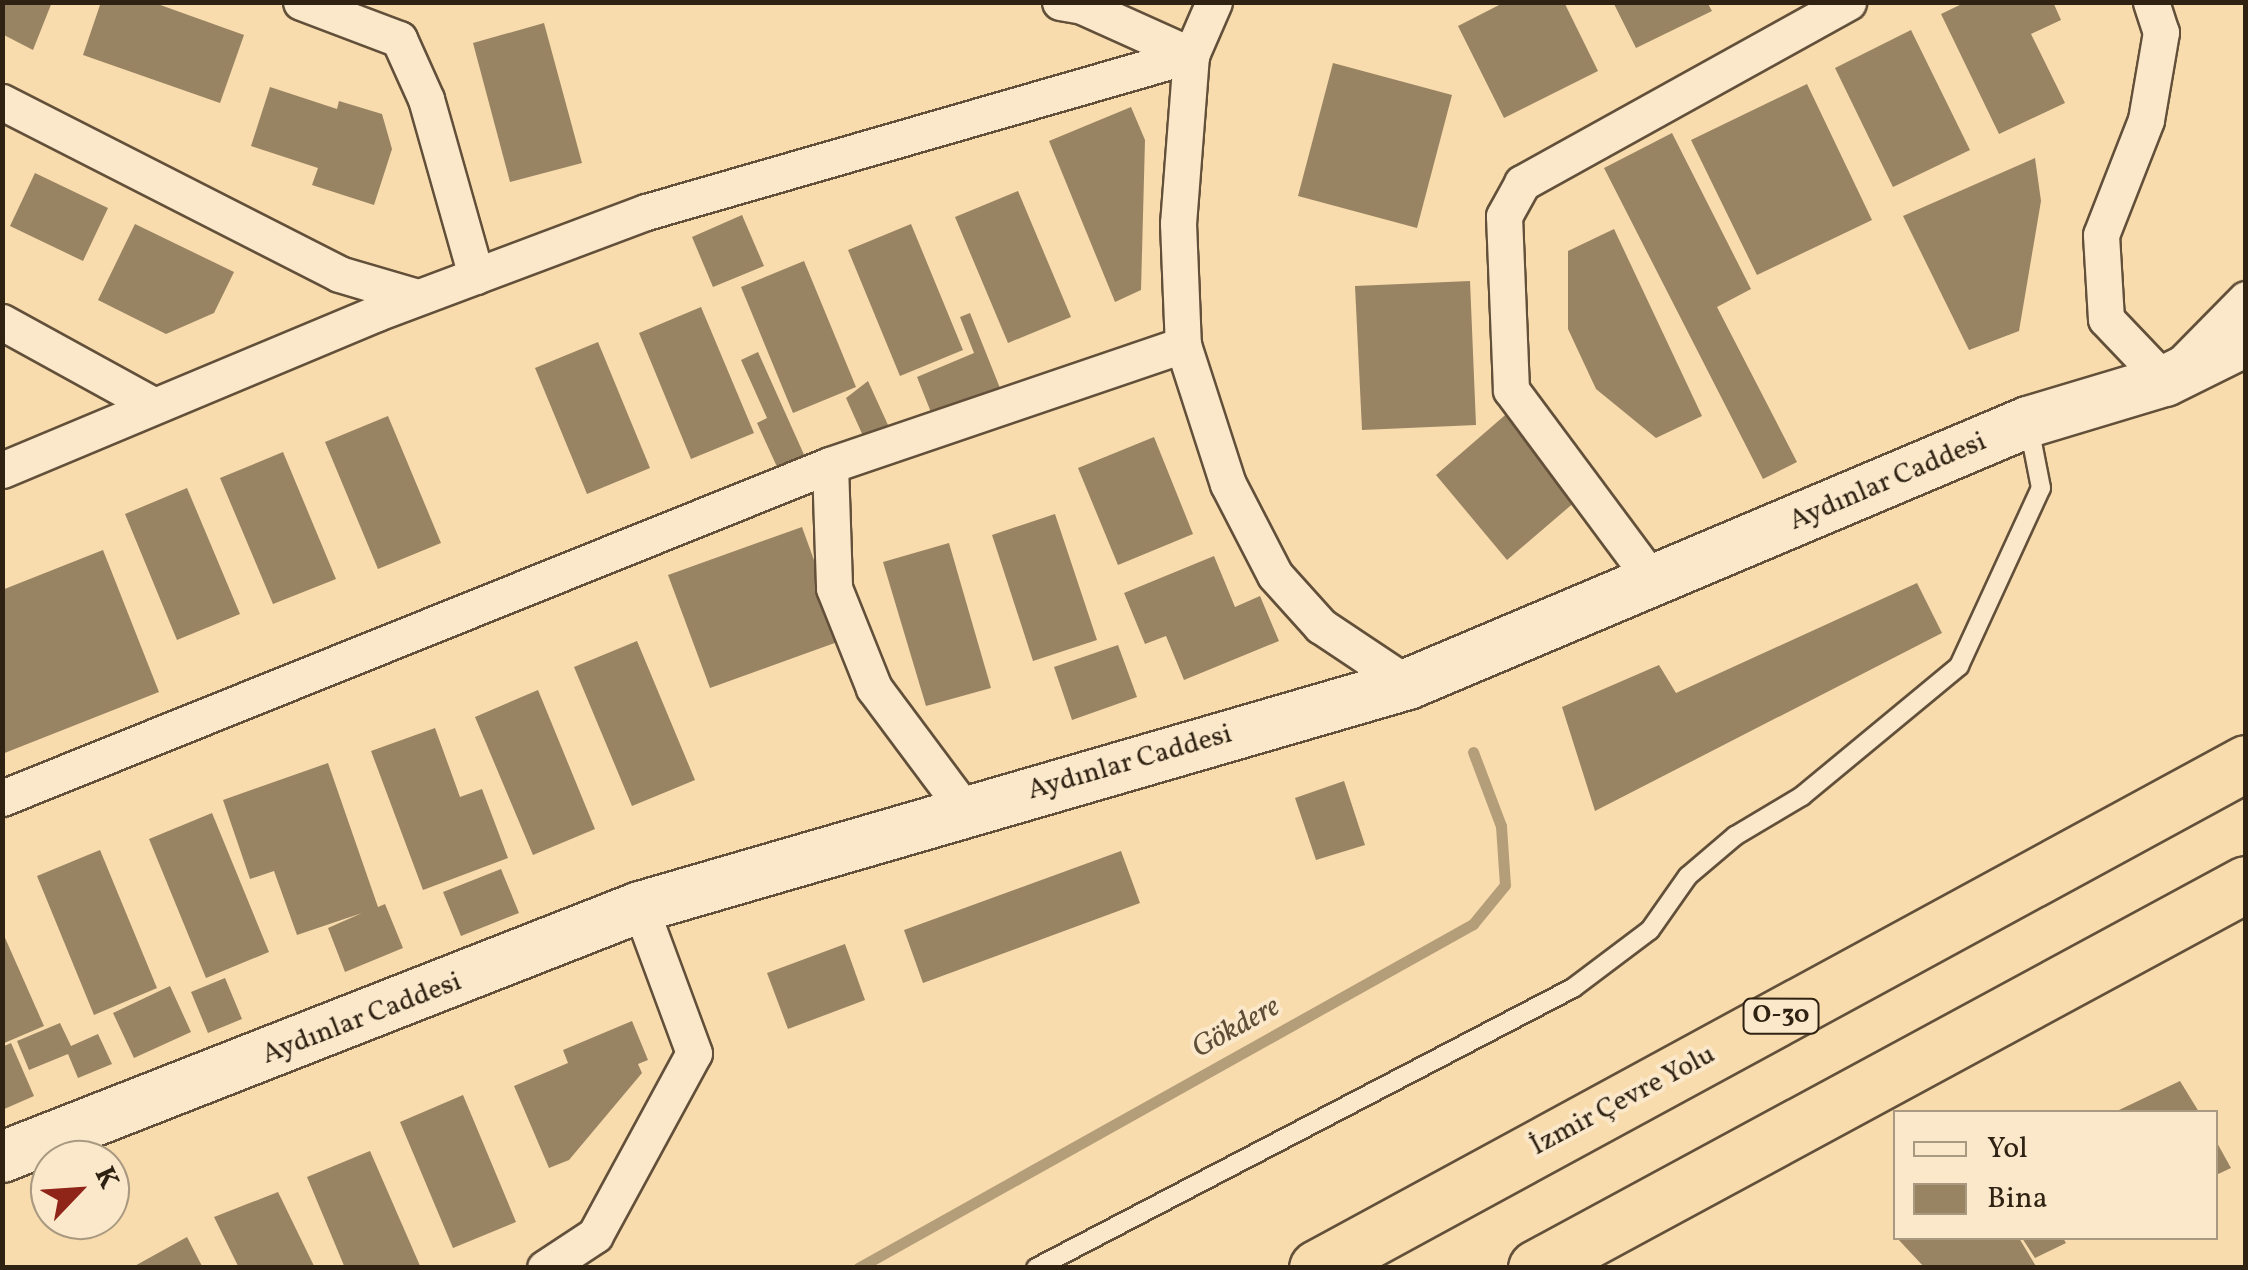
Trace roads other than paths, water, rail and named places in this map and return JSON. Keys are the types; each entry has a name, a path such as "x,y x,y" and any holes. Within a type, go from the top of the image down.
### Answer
{"highway":[{"name":"İzmir Çevre Yolu","path":"1317,1268 2239,766"},
{"path":"1536,1268 2246,884"},
{"path":"2147,939 2246,896"}],"street":[{"path":"301,2 398,40 426,99 476,276"},
{"path":"1060,2 1082,6 1191,54"},
{"path":"1214,2 1191,54 1178,223 1182,345 1228,484 1275,575 1321,626 1408,684"},
{"path":"1653,581 1511,390 1504,216 1522,182 1848,2"},
{"path":"2151,2 2161,32 2146,120 2101,235 2106,319 2166,380 2246,299"},
{"path":"2,470 416,297 646,212 1191,54"},
{"path":"2,102 338,274 416,297"},
{"path":"2,322 152,405"},
{"name":"Aydınlar Caddesi","path":"2,1157 640,907 1408,684 2028,422 2166,380 2246,340"},
{"path":"2,798 830,465 1182,345"},
{"path":"830,465 834,588 874,688 964,810"},
{"path":"545,1268 595,1235 694,1053 640,907"}],"lane":[{"path":"1036,1268 1573,988 1650,930 1700,866 1802,796 1958,666 2042,488 2028,422"}],"waterway":[{"name":"Gökdere","path":"858,1268 1473,924 1505,885 1501,826 1473,752"}]}
